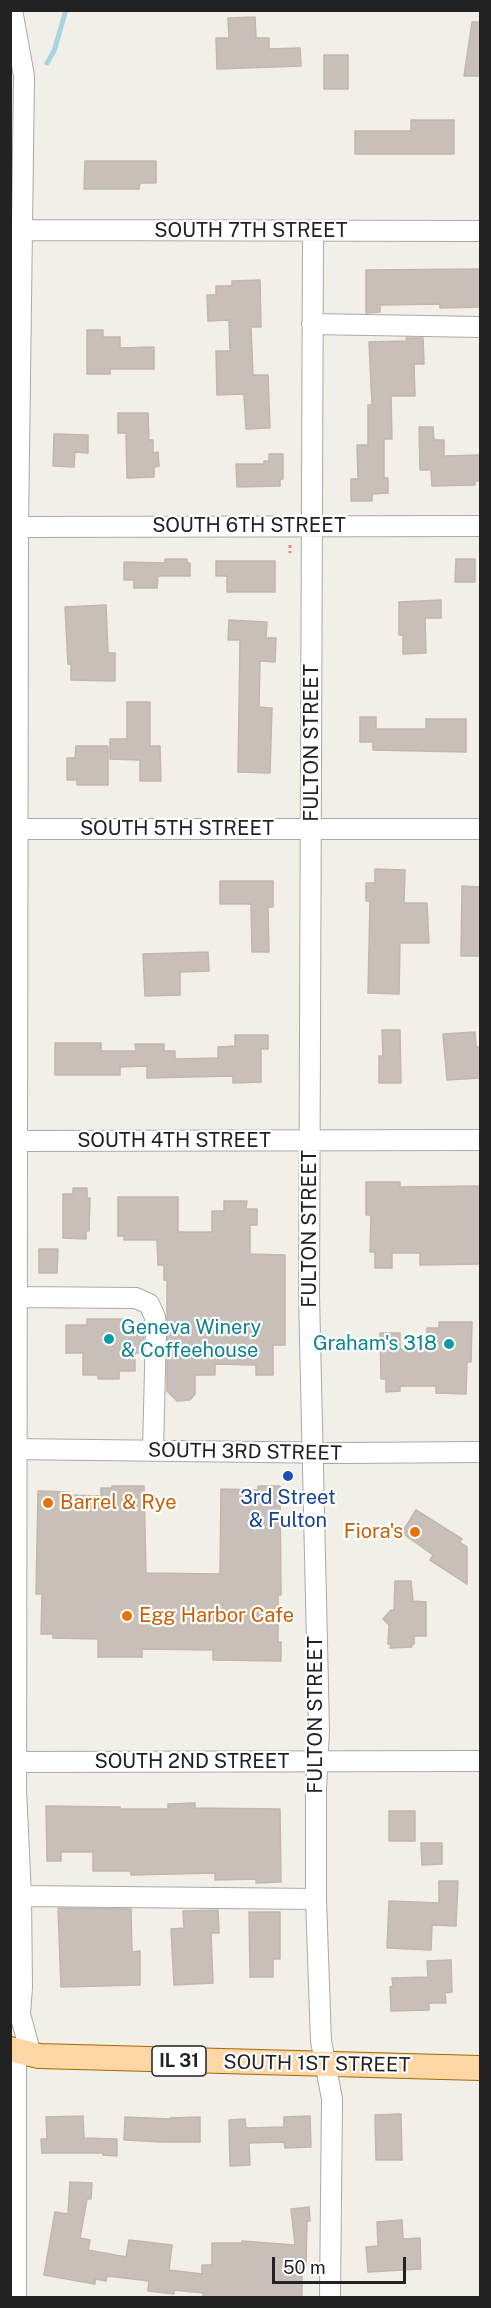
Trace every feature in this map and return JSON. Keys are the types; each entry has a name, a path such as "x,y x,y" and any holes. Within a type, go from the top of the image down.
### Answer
{"main road":[{"name":"SOUTH 1ST STREET","path":"18,2040 327,2065 480,2068"}],"street":[{"path":"12,10 24,76 22,230 15,352 18,527 18,829 14,1141 18,1297 14,1449 14,1762 21,1896 22,1988 18,2040 16,2298"},
{"name":"SOUTH 7TH STREET","path":"22,230 480,231"},
{"name":"FULTON STREET","path":"313,232 309,1295 319,1730 316,1899 321,2041 332,2099 330,2298"},
{"path":"312,324 480,327"},
{"name":"SOUTH 6TH STREET","path":"18,527 480,526"},
{"name":"SOUTH 5TH STREET","path":"18,829 480,829"},
{"name":"SOUTH 4TH STREET","path":"14,1141 480,1140"},
{"path":"18,1297 136,1298 148,1304 155,1317 156,1329 153,1451"},
{"name":"SOUTH 3RD STREET","path":"14,1449 480,1452"},
{"name":"SOUTH 2ND STREET","path":"14,1762 480,1761"},
{"path":"21,1896 316,1899"}],"building":[{"path":"255,17 256,38 269,38 269,49 300,48 301,66 217,69 216,38 229,38 228,18"},
{"path":"472,22 480,22 480,76 464,76"},
{"path":"324,55 348,55 348,89 324,89"},
{"path":"411,120 454,120 454,154 355,154 355,131 411,131"},
{"path":"85,161 156,161 156,183 140,183 139,189 84,189"},
{"path":"480,269 480,307 440,308 440,304 380,305 380,312 366,313 366,270"},
{"path":"260,280 261,327 251,327 253,375 268,375 270,428 246,429 244,394 217,395 216,351 230,351 229,320 208,321 207,295 216,295 216,286 232,286 232,281"},
{"path":"87,330 103,330 103,337 120,337 120,348 154,347 154,369 110,369 110,374 87,374"},
{"path":"406,338 423,338 424,364 414,364 415,396 391,396 392,439 384,439 384,478 388,478 388,493 372,494 372,501 351,501 351,479 358,479 357,445 368,445 368,405 372,405 369,342 407,341"},
{"path":"118,413 148,413 149,440 153,440 153,453 158,452 159,466 154,467 154,477 127,478 126,433 118,433"},
{"path":"419,427 433,427 434,440 444,440 444,456 480,455 480,481 475,481 475,485 432,486 431,470 420,470"},
{"path":"54,434 88,435 88,453 75,452 74,467 53,466"},
{"path":"269,454 283,454 283,479 280,479 280,486 237,487 236,464 264,464 264,461 269,461"},
{"path":"165,559 187,559 187,563 190,563 190,576 158,576 157,588 134,588 134,580 124,580 124,562 165,563"},
{"path":"456,559 475,559 475,582 455,582"},
{"path":"216,561 275,561 275,592 227,592 227,576 216,576"},
{"path":"441,600 441,618 425,618 426,653 403,654 403,635 399,635 399,602"},
{"path":"106,605 108,653 115,653 115,681 71,680 65,607"},
{"path":"229,620 267,622 266,638 276,638 275,662 260,661 259,707 272,708 270,773 238,772 240,640 228,640"},
{"path":"127,702 150,702 150,746 160,746 161,781 140,781 140,760 110,759 110,739 127,739"},
{"path":"360,717 376,717 376,729 426,729 426,719 466,719 466,752 373,750 373,742 360,742"},
{"path":"76,746 108,746 108,785 77,785 77,780 67,780 67,758 75,758"},
{"path":"375,869 405,870 404,903 427,903 429,943 400,943 399,994 368,993 370,901 366,901 366,883 375,883"},
{"path":"220,881 273,881 273,907 268,907 269,952 252,952 251,904 220,904"},
{"path":"462,886 480,887 480,956 461,956"},
{"path":"208,952 209,971 180,972 180,995 145,996 143,954"},
{"path":"382,1030 400,1030 401,1083 379,1083 379,1056 383,1056"},
{"path":"475,1032 476,1047 480,1047 480,1078 447,1080 443,1034"},
{"path":"235,1035 268,1035 268,1049 261,1049 261,1082 233,1083 233,1076 147,1078 147,1066 120,1067 120,1075 55,1075 55,1043 101,1043 101,1051 136,1051 135,1044 164,1044 164,1051 175,1051 175,1059 218,1058 218,1047 235,1046"},
{"path":"366,1182 400,1182 400,1187 480,1186 480,1264 420,1265 420,1253 392,1253 392,1268 375,1268 375,1252 370,1252 371,1215 366,1215"},
{"path":"73,1188 87,1188 87,1198 90,1198 89,1231 86,1231 86,1239 63,1238 63,1194 73,1194"},
{"path":"118,1197 178,1197 178,1232 212,1232 212,1211 224,1211 224,1201 247,1201 246,1209 257,1209 257,1225 250,1225 250,1254 285,1255 285,1345 273,1345 273,1375 256,1375 256,1365 215,1364 215,1375 195,1375 195,1394 190,1400 177,1401 167,1391 167,1280 164,1280 164,1265 158,1265 157,1240 124,1240 124,1236 118,1236"},
{"path":"39,1249 58,1249 57,1273 39,1273"},
{"name":"Geneva Winery & Coffeehouse","path":"87,1319 128,1319 128,1325 144,1325 143,1353 135,1353 135,1371 119,1371 119,1379 98,1379 98,1375 83,1375 83,1353 66,1353 66,1325 87,1325"},
{"path":"439,1322 472,1322 471,1362 467,1362 466,1394 436,1393 436,1386 400,1386 400,1391 386,1392 386,1379 381,1379 380,1333 400,1333 400,1349 427,1349 427,1328 439,1328"},
{"path":"112,1486 144,1486 146,1573 220,1574 221,1489 258,1490 258,1486 280,1486 281,1595 278,1595 278,1642 281,1642 281,1661 213,1660 213,1650 142,1649 142,1657 98,1657 98,1639 53,1638 53,1634 41,1634 42,1594 36,1594 38,1491 101,1496 101,1488 112,1488"},
{"path":"416,1510 462,1539 459,1542 467,1547 467,1584 430,1560 433,1555 402,1533"},
{"path":"395,1581 411,1581 413,1601 426,1602 426,1636 414,1636 412,1647 390,1648 391,1644 388,1644 389,1625 383,1619 391,1610 394,1610"},
{"path":"195,1803 195,1808 280,1809 281,1882 256,1883 256,1879 215,1880 215,1873 131,1875 131,1871 93,1871 93,1852 61,1852 61,1861 47,1861 46,1806 168,1809 168,1804"},
{"path":"389,1811 415,1811 415,1841 389,1841"},
{"path":"421,1843 442,1843 442,1864 422,1865"},
{"path":"439,1881 458,1881 456,1926 432,1925 431,1950 387,1948 389,1901 439,1903"},
{"path":"58,1908 131,1909 132,1952 140,1951 140,1985 61,1987"},
{"path":"218,1910 219,1933 211,1933 213,1983 174,1985 171,1929 184,1928 183,1911"},
{"path":"249,1912 280,1912 280,1959 273,1959 273,1977 250,1977"},
{"path":"451,1960 452,1992 445,1993 446,2003 429,2003 429,2010 391,2011 392,1978 428,1977 427,1961"},
{"path":"401,2114 402,2160 376,2160 375,2115"},
{"path":"83,2116 84,2138 117,2139 117,2156 103,2155 103,2153 42,2153 41,2139 47,2139 46,2117"},
{"path":"310,2116 311,2147 285,2148 284,2142 249,2143 250,2165 230,2166 229,2120 245,2119 246,2128 284,2127 284,2117"},
{"path":"125,2117 170,2119 200,2117 200,2142 124,2140"},
{"path":"70,2182 92,2183 91,2199 87,2199 80,2238 90,2240 88,2250 126,2257 129,2240 172,2245 169,2270 202,2274 202,2265 212,2265 212,2243 242,2243 242,2241 295,2245 291,2209 309,2207 306,2266 302,2266 302,2298 203,2298 203,2293 174,2290 174,2294 148,2291 149,2281 107,2276 106,2281 95,2279 95,2284 44,2275 55,2212 68,2214"},
{"path":"402,2220 403,2239 420,2238 421,2269 368,2272 366,2247 378,2246 377,2222"}],"waterway":[{"path":"47,63 54,51 66,10"}],"place":[{"name":"Geneva Winery & Coffeehouse","path":"109,1339"},
{"name":"Graham's 318","path":"449,1344"},
{"name":"3rd Street & Fulton","path":"288,1476"},
{"name":"Barrel & Rye","path":"48,1503"},
{"name":"Fiora's","path":"415,1532"},
{"name":"Egg Harbor Cafe","path":"127,1616"}]}
